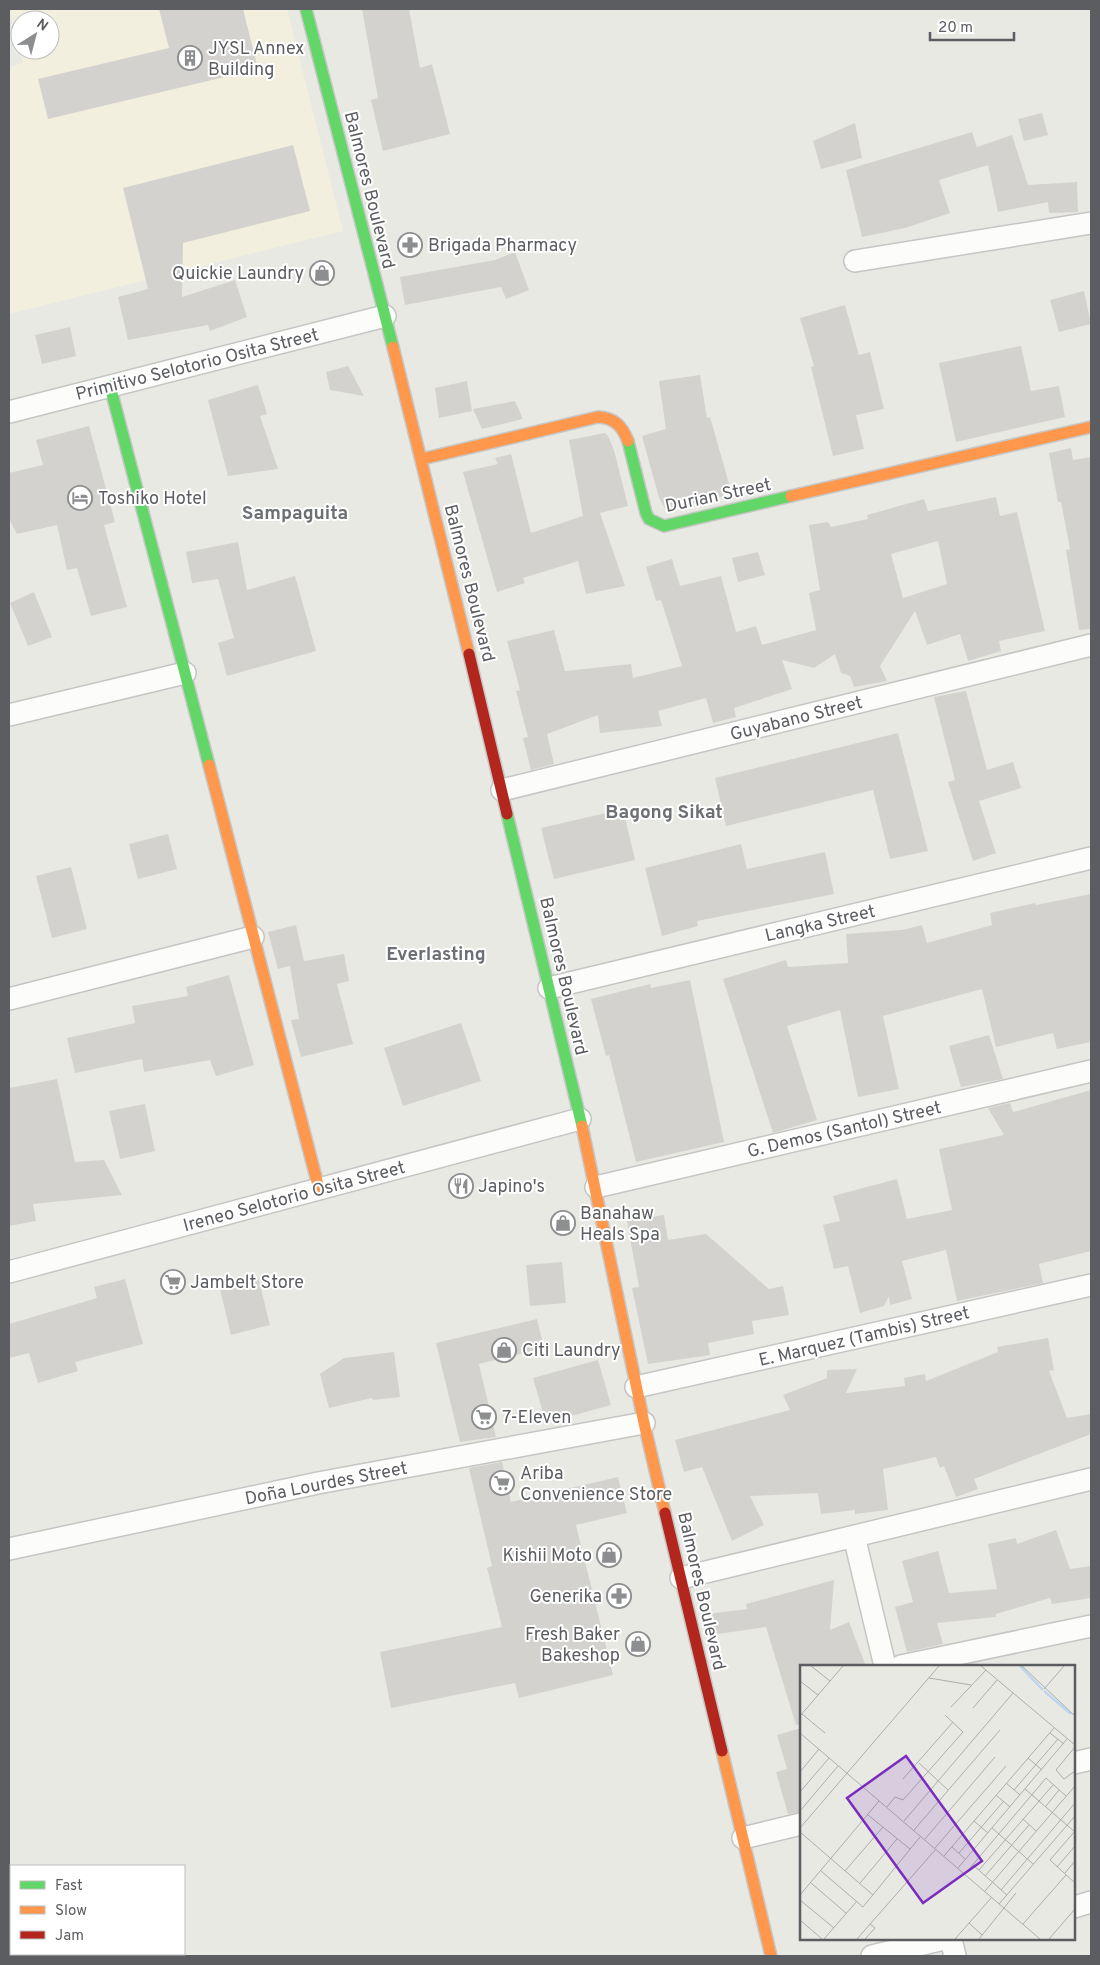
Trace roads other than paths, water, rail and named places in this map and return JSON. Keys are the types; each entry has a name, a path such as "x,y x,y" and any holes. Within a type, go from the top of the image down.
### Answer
{"main road":[{"name":"Balmores Boulevard","path":"306,9 422,459 502,790 596,1187 644,1424 772,1956"},
{"path":"110,386 319,1189"},
{"name":"Durian Street","path":"422,459 598,417 607,417 616,421 626,436 649,519 664,526 1091,426"}],"street":[{"path":"855,261 1091,223"},
{"name":"Primitivo Selotorio Osita Street","path":"9,412 385,316"},
{"name":"Guyabano Street","path":"502,790 1091,646"},
{"path":"9,714 185,673"},
{"name":"Langka Street","path":"549,988 1091,858"},
{"path":"9,999 253,937"},
{"name":"G. Demos (Santol) Street","path":"596,1187 1091,1071"},
{"name":"Ireneo Selotorio Osita Street","path":"9,1272 580,1119"},
{"name":"E. Marquez (Tambis) Street","path":"636,1387 1091,1285"},
{"name":"Doña Lourdes Street","path":"9,1549 318,1483 644,1424"},
{"path":"681,1578 1091,1479"},
{"path":"854,1536 885,1665"},
{"path":"906,1665 1091,1626"},
{"path":"1075,1763 1091,1759"},
{"path":"743,1838 800,1824"},
{"path":"1075,1907 1091,1902"},
{"path":"872,1956 940,1940"},
{"path":"952,1940 955,1956"}],"place":[{"name":"JYSL Annex Building","path":"190,58"},
{"name":"Brigada Pharmacy","path":"410,245"},
{"name":"Quickie Laundry","path":"322,273"},
{"name":"Toshiko Hotel","path":"80,498"},
{"name":"Japino's","path":"461,1186"},
{"name":"Banahaw Heals Spa","path":"563,1223"},
{"name":"Jambelt Store","path":"173,1282"},
{"name":"Citi Laundry","path":"504,1350"},
{"name":"7-Eleven","path":"484,1417"},
{"name":"Ariba Convenience Store","path":"502,1483"},
{"name":"Kishii Moto","path":"609,1555"},
{"name":"Generika","path":"619,1596"},
{"name":"Fresh Baker Bakeshop","path":"638,1644"}],"district":[{"name":"Sampaguita","path":"295,512"},
{"name":"Bagong Sikat","path":"664,811"},
{"name":"Everlasting","path":"436,953"}]}
